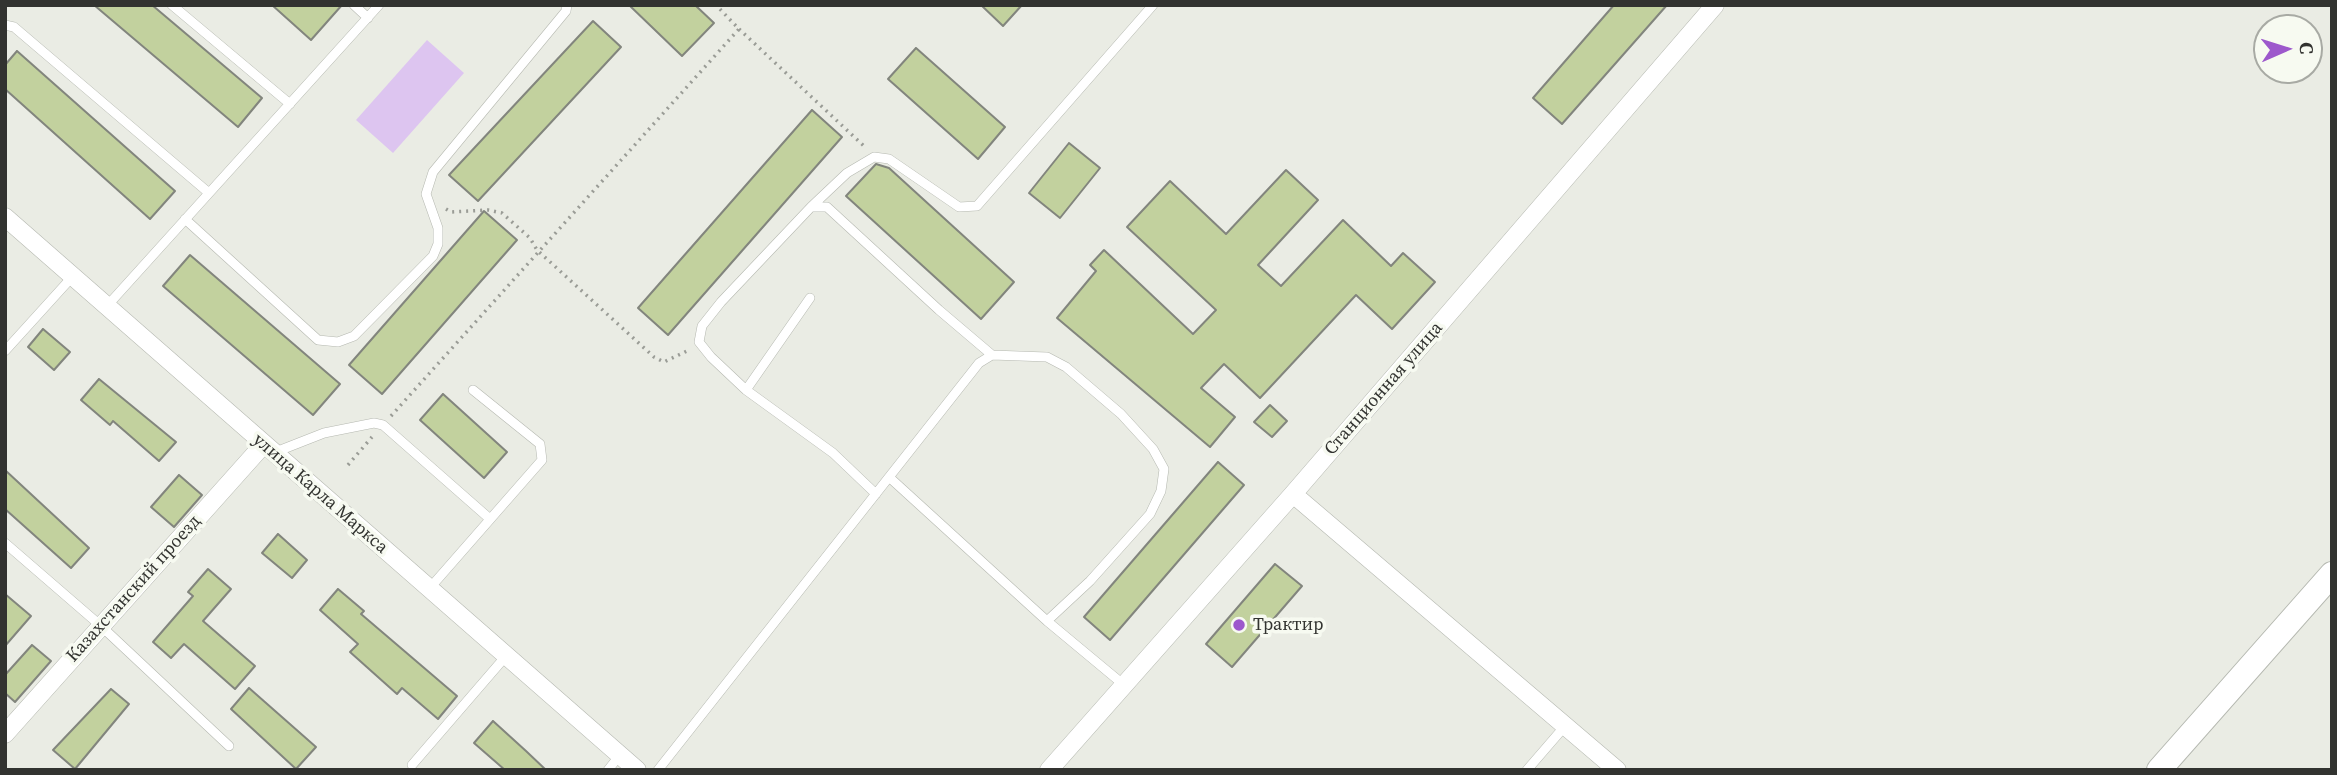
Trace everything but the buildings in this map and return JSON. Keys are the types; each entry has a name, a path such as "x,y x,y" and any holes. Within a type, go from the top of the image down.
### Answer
{"main road":[{"path":"2159,770 2332,574"}],"street":[{"name":"Станционная улица","path":"1049,770 1293,494 1716,5"},
{"name":"улица Карла Маркса","path":"5,217 637,770"},
{"name":"Казахстанский проезд","path":"5,734 268,449"},
{"path":"1293,494 1616,770"}],"lane":[{"path":"172,5 289,104"},
{"path":"354,5 368,18"},
{"path":"107,306 379,5"},
{"path":"185,219 318,340 338,342 354,336 433,256 438,244 438,228 426,194 433,172 566,11 567,5"},
{"path":"876,494 833,453 746,390 699,342 702,326 721,302 811,207 847,173 874,157 889,159 959,207 977,206 1153,5"},
{"path":"5,25 14,27 209,193"},
{"path":"811,207 827,207 992,355"},
{"path":"5,351 73,276"},
{"path":"746,390 810,298"},
{"path":"658,770 979,363 992,355 1047,357 1066,367 1121,414 1153,449 1164,469 1161,492 1150,514 1090,581 1047,621"},
{"path":"429,589 542,460 543,451 540,444 472,390"},
{"path":"268,449 324,433 374,423 383,425 491,519"},
{"path":"889,477 1047,621 1124,685"},
{"path":"5,543 102,626 229,746"},
{"path":"412,765 506,656"},
{"path":"1527,770 1565,726"},
{"path":"608,770 620,755"}],"path":[{"path":"716,5 874,157"},
{"path":"348,465 537,250 739,29"},
{"path":"426,194 451,212 488,209 502,213 530,237 537,250 653,357 664,362 674,359 699,342"}],"shaded area":[{"path":"427,40 464,73 393,153 356,120"}],"place":[{"name":"Трактир","path":"1239,625"}]}
